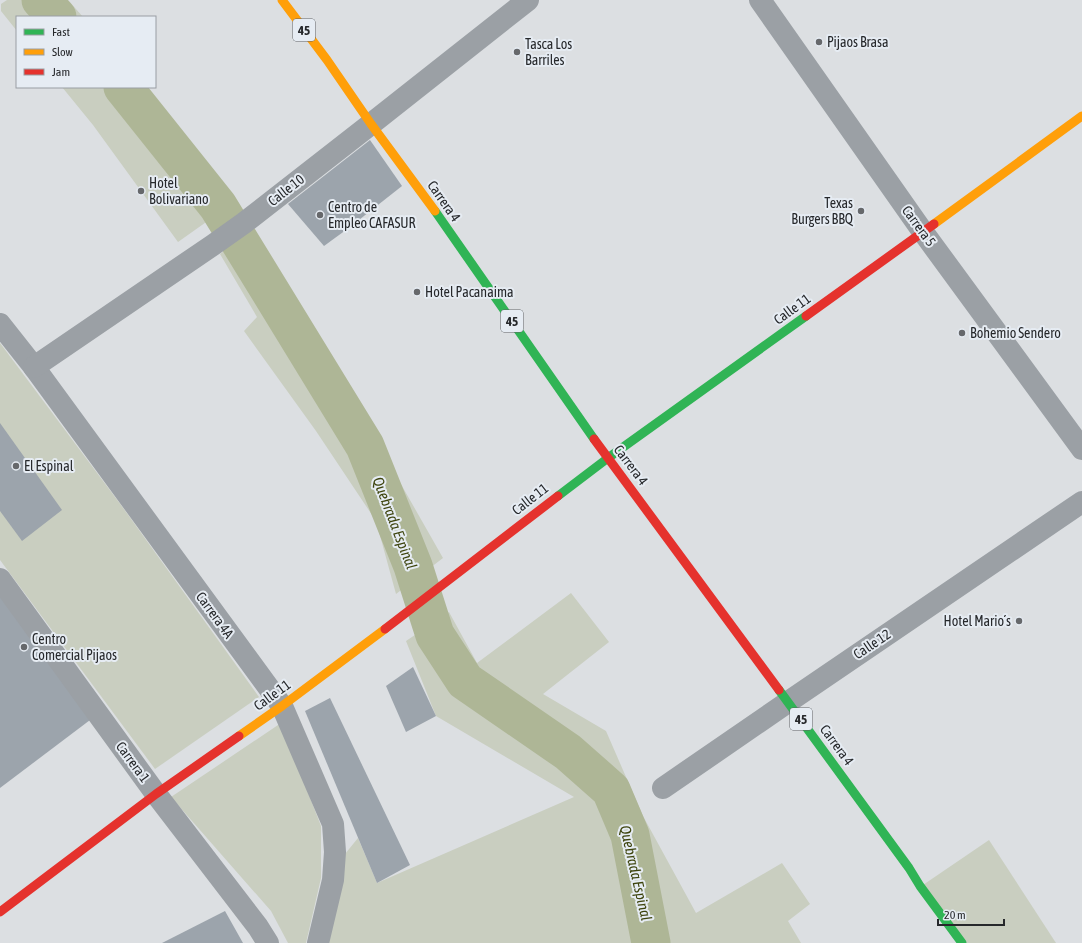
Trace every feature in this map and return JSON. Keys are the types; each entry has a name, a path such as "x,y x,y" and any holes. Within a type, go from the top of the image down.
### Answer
{"street":[{"name":"Carrera 4","path":"282,0 327,60 608,458 788,702 962,943"},
{"name":"Calle 10","path":"34,367 244,223 528,0"},
{"name":"Carrera 5","path":"760,0 923,232 1082,450"},
{"name":"Calle 11","path":"0,912 156,794 282,706 608,458 1082,116"},
{"name":"Carrera 4A","path":"0,324 34,367 282,706 333,824 335,852 333,880 318,943"},
{"name":"Calle 12","path":"663,788 1082,502"},
{"name":"Carrera 1","path":"0,579 156,794 258,927 268,943"}],"shaded area":[{"path":"7,0 68,0 82,16 16,16 16,30 1,11 1,4"},
{"path":"63,88 140,88 152,110 226,208 178,242 93,125"},
{"path":"246,235 330,373 373,435 443,558 396,594 376,521 316,431 244,331 257,317 220,254"},
{"path":"0,343 121,505 259,697 155,769 0,560"},
{"path":"571,593 609,642 543,694 606,731 643,816 696,913 782,863 810,904 788,921 801,943 325,943 345,854 358,838 377,883 574,797 436,716 406,641 449,612 477,663"},
{"path":"281,723 321,826 321,878 306,943 288,943 271,911 171,797"},
{"path":"989,840 1056,943 961,943 920,887"}],"building":[{"path":"370,140 402,186 324,246 288,204"},
{"name":"El Espinal","path":"0,423 62,510 22,541 0,511"},
{"name":"Centro Comercial Pijaos","path":"0,580 98,714 0,788"},
{"path":"413,667 436,716 406,732 386,686"},
{"path":"330,698 410,865 377,883 305,711"},
{"path":"225,911 243,943 162,943"}],"waterway":[{"name":"Quebrada Espinal","path":"41,0 56,16"},
{"name":"Quebrada Espinal","path":"124,88 218,206 365,446 413,566 435,635 465,681 568,752 611,790 630,835 651,943"}],"traffic: fast":[{"path":"435,211 594,439"},
{"path":"558,496 608,458 806,316"},
{"path":"779,690 962,943"}],"traffic: slow":[{"path":"282,0 327,60 371,124 435,211"},
{"path":"934,224 1082,116"},
{"path":"239,736 282,706 385,629"}],"traffic: jam":[{"path":"806,316 934,224"},
{"path":"594,439 779,690"},
{"path":"385,629 558,496"},
{"path":"0,912 156,794 239,736"}],"place":[{"name":"Pijaos Brasa","path":"819,42"},
{"name":"Tasca Los Barriles","path":"517,52"},
{"name":"Hotel Bolivariano","path":"141,191"},
{"name":"Texas Burgers BBQ","path":"861,211"},
{"name":"Centro de Empleo CAFASUR","path":"320,215"},
{"name":"Hotel Pacanaima","path":"417,292"},
{"name":"Bohemio Sendero","path":"962,333"},
{"name":"El Espinal","path":"16,466"},
{"name":"Hotel Mario´s","path":"1019,621"},
{"name":"Centro Comercial Pijaos","path":"24,647"}]}
